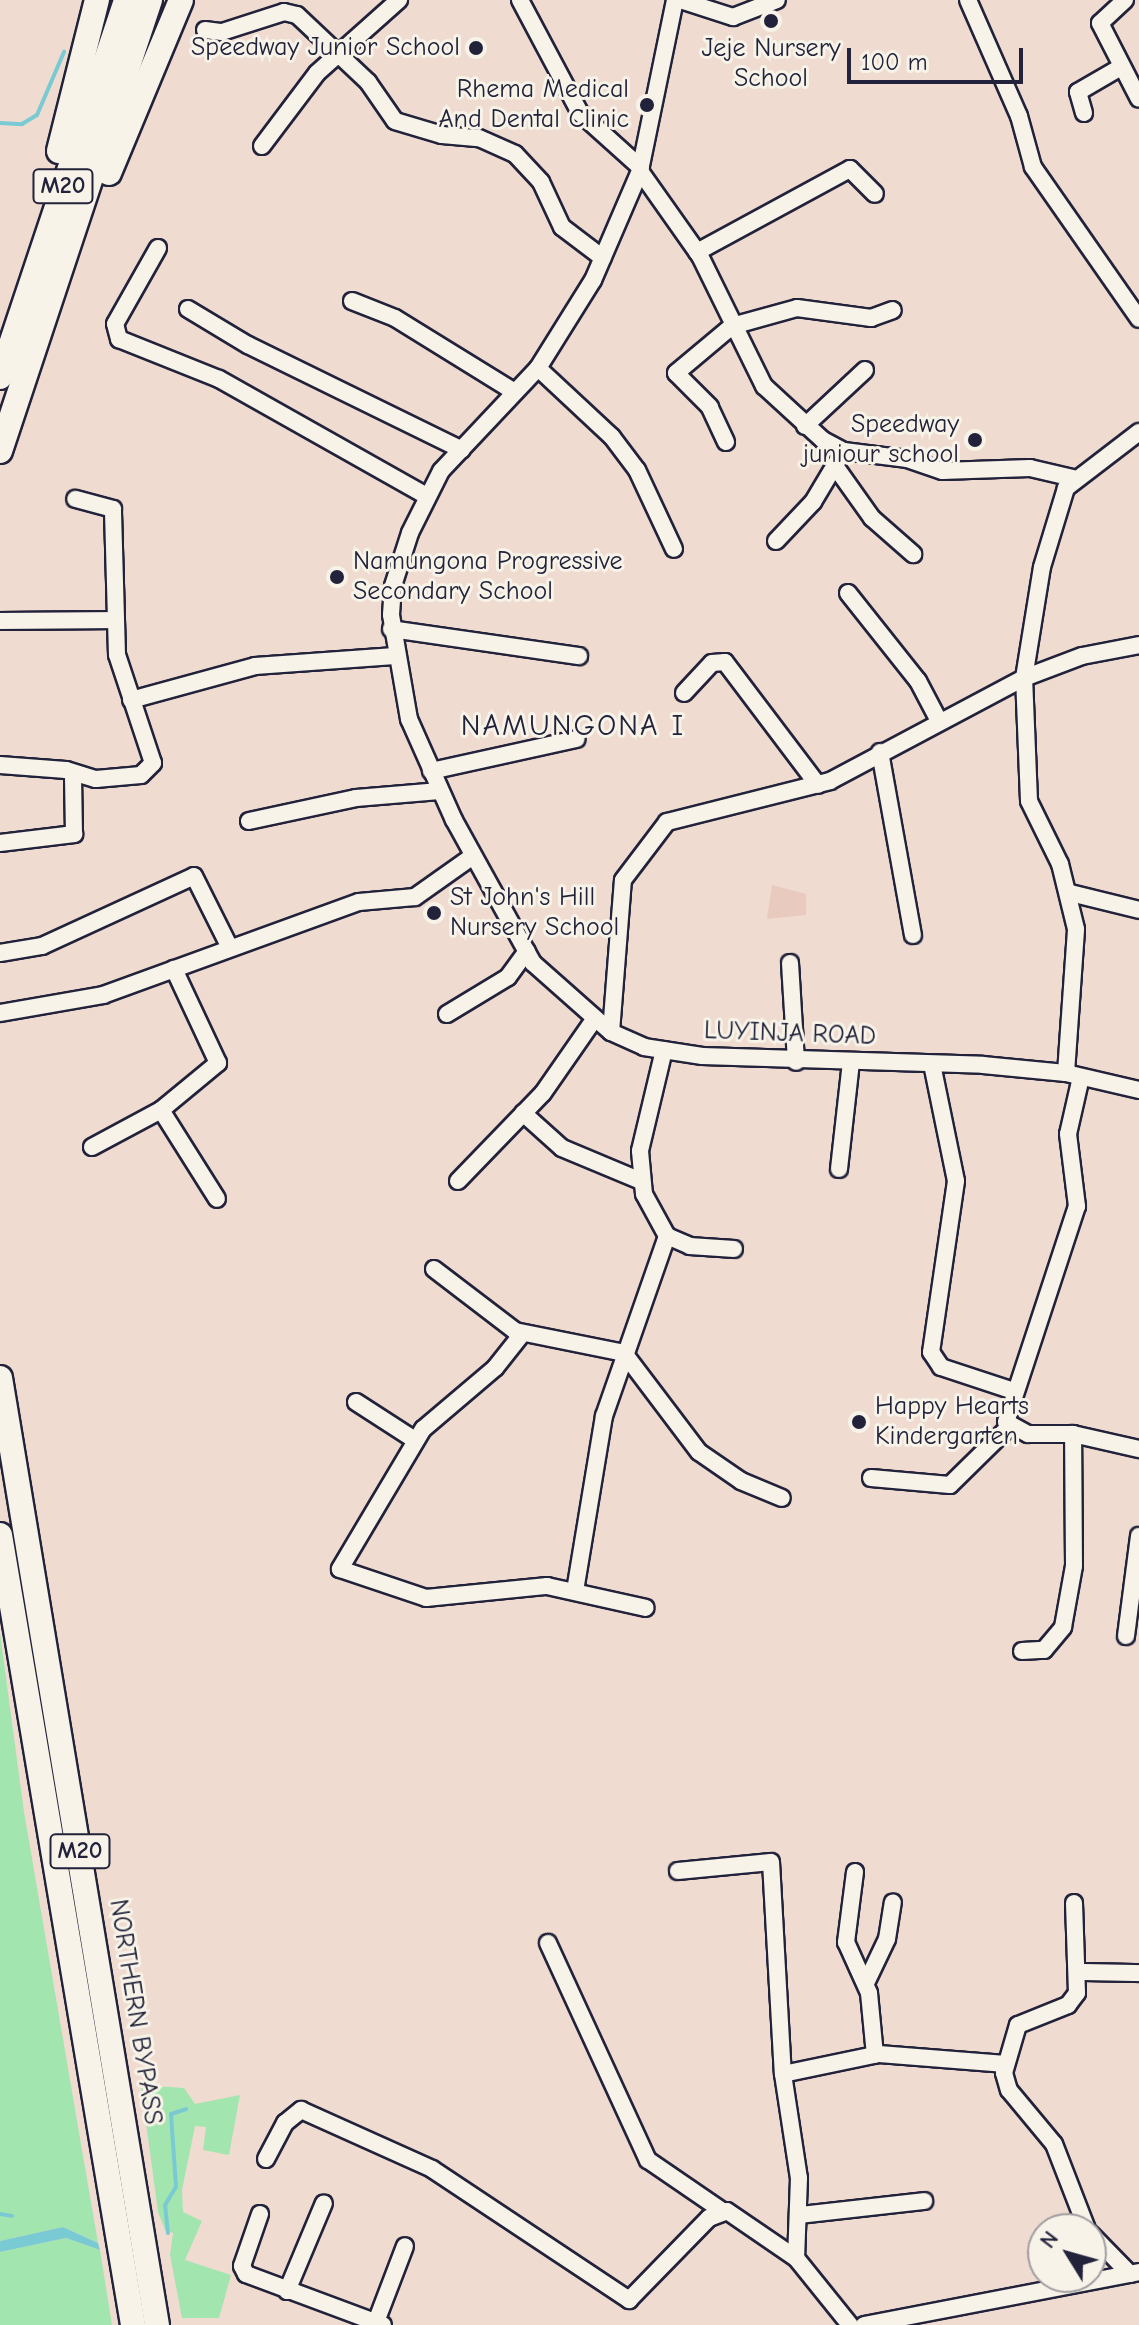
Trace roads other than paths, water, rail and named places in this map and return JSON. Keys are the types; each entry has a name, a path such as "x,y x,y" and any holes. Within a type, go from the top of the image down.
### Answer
{"highway":[{"path":"1,375 7,316 64,135 97,0"},
{"name":"M20","path":"1,375 126,0"},
{"name":"M20","path":"0,451 150,0"},
{"path":"56,283 85,233 181,0"},
{"name":"NORTHERN BYPASS","path":"0,1378 157,2325"},
{"name":"NORTHERN BYPASS","path":"0,1535 133,2325"}],"street":[{"path":"262,146 338,52 399,0"},
{"path":"520,0 580,113 640,169 697,252 764,386 839,458 872,518 913,554"},
{"path":"158,248 115,324 119,339 219,379 425,495 538,368 603,258 640,169 677,0 733,17 777,0"},
{"path":"968,0 1019,116 1033,167 1139,319"},
{"path":"1125,0 1100,23 1139,99"},
{"path":"205,30 222,32 284,12 305,21 338,52 395,121 442,135 479,138 515,154 541,182 562,227 603,258"},
{"path":"1084,113 1078,92 1121,67"},
{"path":"697,252 850,169 875,194"},
{"path":"352,301 395,318 515,392"},
{"path":"726,442 710,407 676,373 732,326 797,308 871,318 893,310"},
{"path":"188,309 248,345 462,450"},
{"path":"538,368 612,437 637,470 674,549"},
{"path":"805,426 865,370"},
{"path":"871,1478 950,1485 1009,1427 1014,1391 1077,1206 1068,1134 1074,1075 1076,929 1070,893 1029,801 1024,678 1047,543 1073,478 1139,432"},
{"path":"839,458 907,459 942,471 1030,468 1073,478"},
{"path":"776,541 813,502 839,458"},
{"name":"LUYINJA ROAD","path":"425,495 393,586 391,629 409,719 473,856 527,951 593,1021 611,1032 664,1050 796,1062 932,1064 1074,1075 1139,1090"},
{"path":"0,765 66,770 73,776 96,779 149,770 152,756 131,700 114,620 113,509 75,499"},
{"path":"848,593 918,681 939,721"},
{"path":"0,621 114,620"},
{"path":"391,629 579,656"},
{"path":"611,1032 623,880 640,851 667,822 750,796 818,785 1024,678 1082,656 1139,645"},
{"path":"131,700 255,666 395,656"},
{"path":"684,693 712,663 725,662 818,785"},
{"path":"431,771 577,739"},
{"path":"880,752 913,935"},
{"path":"0,843 74,834 73,776"},
{"path":"249,821 356,798 440,791"},
{"path":"0,1013 89,998 359,902 415,897 473,856"},
{"path":"0,953 42,946 194,876 230,948"},
{"path":"1070,893 1139,910"},
{"path":"447,1014 508,977 527,951"},
{"path":"790,963 796,1062"},
{"path":"92,1147 161,1110 218,1063 174,969"},
{"path":"458,1181 523,1113 593,1021"},
{"path":"664,1050 640,1151 641,1181 667,1236 690,1246 734,1249"},
{"path":"839,1169 851,1062"},
{"path":"932,1064 956,1181 931,1352 941,1367 1014,1391"},
{"path":"161,1110 217,1199"},
{"path":"523,1113 562,1148 641,1181"},
{"path":"575,1591 592,1518 604,1416 667,1236"},
{"path":"434,1269 522,1334 624,1353 699,1452 741,1481 782,1498"},
{"path":"522,1334 495,1368 415,1440 340,1565 345,1574 426,1598 475,1589 575,1591 646,1608"},
{"path":"356,1402 415,1440"},
{"path":"1009,1427 1028,1434 1073,1434 1139,1449"},
{"path":"1022,1651 1044,1650 1063,1627 1074,1566 1073,1434"},
{"path":"1126,1636 1139,1536"},
{"path":"678,1871 771,1862 783,2074 800,2215 796,2258"},
{"path":"855,1872 846,1942 866,1983 875,2055"},
{"path":"866,1983 887,1939 893,1902"},
{"path":"1074,1903 1079,1972 1073,2001 1018,2025 1006,2064 1009,2090 1054,2144 1081,2213"},
{"path":"548,1943 648,2160 721,2210 736,2214 796,2258 850,2325"},
{"path":"1079,1972 1139,1973"},
{"path":"783,2074 875,2055 1006,2064"},
{"path":"266,2159 285,2123 301,2110 442,2174 629,2300 721,2210"},
{"path":"800,2215 924,2201"},
{"path":"287,2291 324,2203"},
{"path":"260,2214 243,2271 287,2291 379,2324 405,2246"},
{"path":"1107,2249 1134,2273"},
{"path":"864,2325 1134,2273"}],"water":[{"path":"63,2227 98,2243 100,2250 66,2238 0,2252 0,2241"}],"waterway":[{"path":"0,123 22,124 37,115 64,52"},
{"path":"168,2233 165,2205 176,2187 171,2114 186,2109"},
{"path":"0,2214 12,2216"}],"place":[{"name":"Jeje Nursery School","path":"771,21"},
{"name":"Speedway Junior School","path":"476,48"},
{"name":"Rhema Medical And Dental Clinic","path":"647,105"},
{"name":"Speedway juniour school","path":"975,440"},
{"name":"Namungona Progressive Secondary School","path":"337,577"},
{"name":"St John's Hill Nursery School","path":"434,913"},
{"name":"Happy Hearts Kindergarten","path":"859,1422"}],"district":[{"name":"NAMUNGONA I","path":"573,726"}]}
